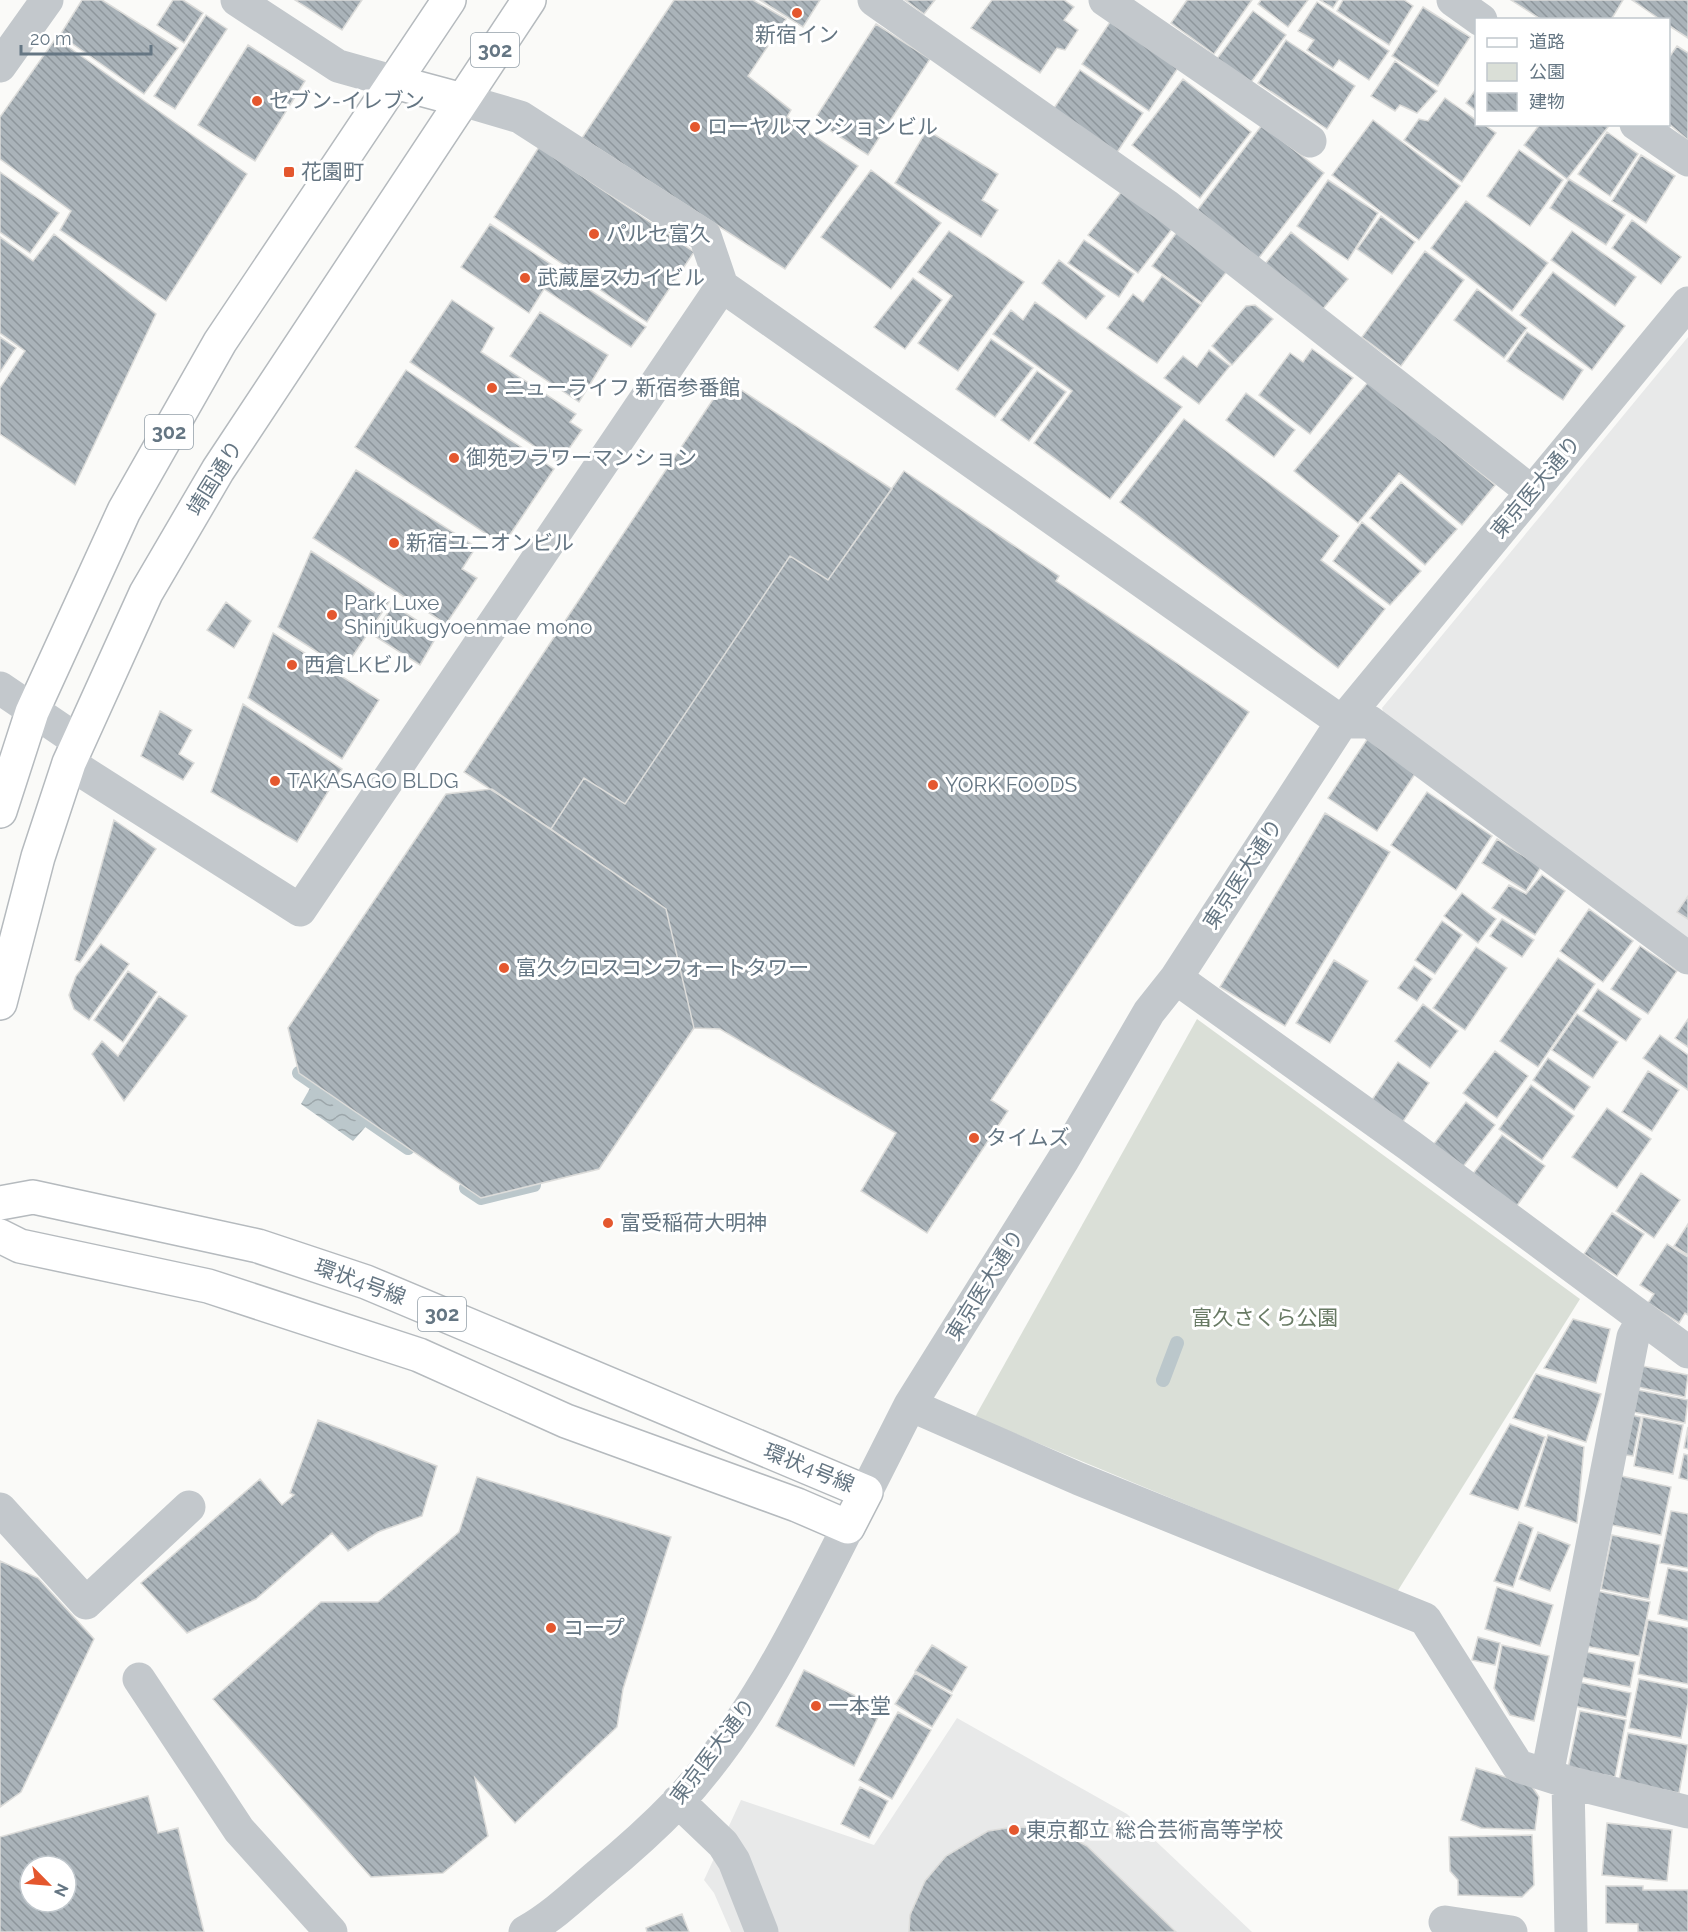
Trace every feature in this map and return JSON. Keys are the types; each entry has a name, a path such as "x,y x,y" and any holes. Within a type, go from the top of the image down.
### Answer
{"main road":[{"name":"302","path":"0,811 32,712 124,511 220,342 449,0"},
{"name":"靖国通り","path":"0,1004 38,857 73,752 146,592 218,470 529,0"},
{"path":"395,82 462,100"},
{"name":"環状4号線","path":"0,1203 33,1197 258,1246 366,1282 866,1492 848,1527 797,1505 566,1421 419,1355 208,1286 20,1246 0,1236"}],"street":[{"path":"0,66 47,0"},
{"path":"237,0 338,66 395,82"},
{"path":"874,0 1167,206 1532,492"},
{"path":"1105,0 1310,141"},
{"path":"1453,0 1478,18"},
{"path":"462,100 520,117 705,236 722,286 1342,722 1370,722 1688,958"},
{"path":"1639,126 1688,160"},
{"path":"0,688 32,712 73,752 300,910 722,286"},
{"name":"東京医大通り","path":"866,1492 910,1405 1063,1160 1149,1012 1176,978 1342,722 1688,303"},
{"path":"1176,978 1409,1145 1688,1352"},
{"path":"1571,1932 1557,1779 1633,1337 1643,1319"},
{"path":"910,1405 1079,1479 1425,1619 1518,1766 1557,1779 1688,1812"},
{"path":"0,1509 86,1604 189,1507"},
{"name":"東京医大通り","path":"525,1932 544,1921 610,1865 678,1802 728,1738 787,1645 848,1527"},
{"path":"139,1679 239,1830 331,1932"},
{"path":"678,1802 723,1844 734,1861 762,1932"},
{"path":"1445,1922 1511,1932"}],"shaded area":[{"path":"1688,337 1688,942 1385,718 1382,708"},
{"name":"東京都立 総合芸術高等学校","path":"957,1718 1127,1814 1252,1932 731,1932 714,1893 704,1880 741,1800 874,1845"}],"green space":[{"name":"富久さくら公園","path":"1197,1019 1580,1299 1397,1592 975,1417"}],"water":[{"path":"313,1083 370,1122 353,1141 301,1104"}],"building":[{"path":"82,0 102,0 178,48 144,94 60,35"},
{"path":"173,0 183,0 203,13 184,43 157,25"},
{"path":"295,0 362,0 342,30"},
{"name":"ローヤルマンションビル","path":"674,0 753,0 786,19 748,76 791,110 787,117 858,166 785,269 582,138"},
{"name":"新宿イン","path":"760,0 820,0 803,27"},
{"path":"905,0 935,0 924,14"},
{"path":"992,0 1064,0 1074,7 1064,20 1078,30 1065,50 1057,48 1040,73 971,28"},
{"path":"1187,0 1252,0 1214,54 1171,23"},
{"path":"1261,0 1308,0 1288,27 1258,4"},
{"path":"1320,0 1338,0 1333,8"},
{"path":"1343,0 1404,0 1413,6 1389,45 1337,11"},
{"path":"1511,0 1623,0 1612,18 1539,18"},
{"path":"1632,0 1688,0 1688,38 1670,26 1670,18 1658,18"},
{"path":"1317,2 1389,51 1369,80 1339,60 1333,68 1307,50 1314,40 1298,31"},
{"path":"1423,7 1470,37 1438,86 1392,56"},
{"path":"1253,11 1286,35 1249,85 1216,60"},
{"path":"206,15 227,29 175,109 154,96"},
{"path":"1112,19 1180,65 1149,111 1082,64"},
{"path":"876,24 930,59 868,155 814,120"},
{"path":"56,38 247,174 166,301 60,230 71,211 0,159 0,117"},
{"path":"1286,40 1355,86 1327,129 1258,83"},
{"path":"248,45 305,81 255,161 198,125"},
{"path":"1677,46 1688,53 1688,140 1670,125 1670,56"},
{"path":"1395,61 1437,91 1417,113 1400,105 1395,111 1371,96"},
{"path":"1080,70 1143,113 1116,154 1052,111"},
{"path":"1183,79 1251,132 1200,198 1132,145"},
{"path":"1475,90 1475,110 1466,103"},
{"path":"1445,98 1475,119 1475,126 1486,126 1496,133 1462,182 1404,140 1419,119 1428,121"},
{"path":"1373,120 1460,186 1419,240 1332,175"},
{"path":"1262,125 1324,173 1255,263 1193,216"},
{"path":"1538,126 1608,127 1567,179 1524,145"},
{"path":"927,130 998,174 982,200 998,210 981,237 895,183"},
{"path":"1607,132 1638,154 1610,196 1578,174"},
{"name":"パルセ富久","path":"539,147 694,252 647,322 494,217"},
{"path":"1519,150 1563,180 1530,226 1487,196"},
{"path":"1641,155 1675,176 1646,223 1612,201"},
{"path":"871,170 941,223 891,289 821,237"},
{"path":"0,172 59,213 30,253 0,232"},
{"path":"1569,179 1625,215 1606,245 1550,208"},
{"path":"1328,180 1378,213 1348,260 1297,226"},
{"path":"1122,191 1172,229 1138,273 1088,235"},
{"path":"1466,201 1548,263 1512,311 1431,248"},
{"path":"1381,216 1415,242 1392,274 1357,249"},
{"path":"1632,220 1681,257 1661,284 1612,248"},
{"name":"武蔵屋スカイビル","path":"490,224 646,327 631,347 544,289 529,313 461,267"},
{"path":"949,231 1024,282 958,371 918,343 952,296 918,272"},
{"path":"1572,231 1636,277 1615,306 1551,260"},
{"path":"1177,232 1228,270 1202,303 1152,266"},
{"path":"1291,232 1348,279 1322,310 1265,264"},
{"path":"54,234 156,314 75,485 0,434 0,388 25,351 0,333 0,237 33,261"},
{"path":"1084,240 1134,274 1119,297 1068,263"},
{"path":"1425,251 1464,280 1401,366 1362,337"},
{"path":"1059,260 1105,296 1086,319 1042,283"},
{"path":"1553,272 1625,326 1592,370 1520,315"},
{"path":"1162,276 1201,305 1157,363 1107,328 1133,294 1143,302"},
{"path":"913,278 942,300 905,349 874,327"},
{"path":"1477,289 1527,328 1504,358 1454,320"},
{"name":"ニューライフ 新宿参番館","path":"452,300 494,328 481,352 576,414 570,422 582,430 559,463 410,362"},
{"path":"1035,302 1182,407 1110,499 1034,443 1072,391 993,334 1011,310 1023,320"},
{"path":"1255,305 1273,319 1232,365 1212,346 1246,306"},
{"path":"540,312 608,355 579,402 510,356"},
{"path":"1527,332 1583,370 1563,400 1507,361"},
{"path":"0,337 16,348 0,372"},
{"path":"991,339 1033,368 995,417 956,389"},
{"path":"1312,349 1353,378 1310,434 1259,395 1290,353 1303,362"},
{"path":"1209,350 1230,366 1199,404 1164,378 1183,356 1197,367"},
{"name":"御苑フラワーマンション","path":"406,370 554,469 503,545 355,447"},
{"path":"1037,371 1066,392 1029,441 1001,420"},
{"path":"726,380 892,489 828,580 790,556 625,804 584,778 551,829 464,772"},
{"path":"1369,381 1495,485 1462,525 1399,473 1358,523 1294,471"},
{"path":"1246,393 1295,430 1274,457 1226,420"},
{"path":"1184,419 1339,536 1321,560 1385,609 1338,668 1120,502"},
{"name":"新宿ユニオンビル","path":"356,470 476,547 462,569 477,578 446,624 313,538"},
{"path":"904,471 1059,576 1056,581 1249,712 991,1100 1008,1111 927,1233 861,1191 896,1133 720,1029 694,1028 666,909 551,829 584,778 625,804 790,556 828,580"},
{"path":"1401,482 1457,529 1425,565 1370,518"},
{"path":"1362,522 1421,571 1390,605 1333,561"},
{"name":"Park Luxe Shinjukugyoenmae mono","path":"311,551 389,602 344,669 278,627"},
{"path":"226,602 251,621 234,648 207,630"},
{"path":"393,605 438,634 420,665 373,635"},
{"name":"西倉LKビル","path":"273,633 379,700 342,759 248,698"},
{"name":"TAKASAGO BLDG","path":"243,704 342,769 297,842 211,792"},
{"path":"160,711 192,730 179,754 194,763 183,780 141,756"},
{"path":"1368,738 1417,771 1377,831 1328,798"},
{"name":"富久クロスコンフォートタワー","path":"492,789 666,909 694,1028 599,1169 481,1198 299,1073 288,1028 446,794"},
{"path":"1427,792 1492,836 1456,890 1391,845"},
{"path":"1325,813 1390,852 1285,1026 1220,987"},
{"path":"114,820 156,849 80,962 75,960"},
{"path":"1497,839 1541,867 1526,891 1482,863"},
{"path":"1542,875 1565,891 1535,935 1492,908 1509,885 1526,894"},
{"path":"1462,893 1496,919 1478,943 1444,916"},
{"path":"1688,896 1688,919 1677,912"},
{"path":"1589,909 1633,941 1603,982 1560,951"},
{"path":"1502,919 1534,940 1522,957 1490,936"},
{"path":"1442,921 1462,935 1435,974 1415,960"},
{"path":"101,944 129,964 89,1020 74,1009 69,995 76,976"},
{"path":"1640,946 1677,971 1648,1014 1611,989"},
{"path":"1476,947 1507,968 1465,1030 1433,1008"},
{"path":"1558,958 1595,984 1538,1067 1500,1041"},
{"path":"1334,960 1368,981 1330,1043 1296,1023"},
{"path":"1414,966 1432,979 1417,1001 1398,988"},
{"path":"128,971 157,992 123,1042 94,1020"},
{"path":"1598,989 1641,1019 1626,1041 1583,1011"},
{"path":"159,996 187,1016 124,1101 92,1054 102,1041 118,1056"},
{"path":"1423,1004 1458,1031 1430,1068 1395,1041"},
{"path":"1577,1014 1618,1042 1593,1078 1552,1050"},
{"path":"1688,1019 1688,1047 1675,1038"},
{"path":"1660,1035 1688,1055 1688,1090 1643,1058"},
{"path":"1495,1051 1528,1076 1497,1118 1463,1093"},
{"path":"1548,1058 1590,1087 1574,1110 1533,1080"},
{"path":"1398,1062 1429,1083 1400,1126 1369,1104"},
{"path":"1648,1071 1679,1090 1652,1131 1622,1112"},
{"path":"1531,1085 1574,1116 1542,1160 1499,1129"},
{"path":"1466,1102 1495,1125 1462,1168 1433,1145"},
{"path":"1607,1108 1651,1139 1617,1188 1572,1157"},
{"path":"1502,1135 1545,1166 1516,1207 1472,1175"},
{"path":"1641,1173 1680,1200 1654,1238 1616,1211"},
{"path":"1612,1213 1644,1234 1617,1276 1584,1254"},
{"path":"1688,1224 1688,1255 1674,1246"},
{"path":"1667,1244 1688,1257 1688,1315 1685,1313 1679,1323 1648,1303 1654,1294 1640,1285"},
{"path":"1573,1319 1610,1329 1596,1383 1544,1368"},
{"path":"1637,1365 1688,1375 1685,1397 1633,1386"},
{"path":"1536,1374 1601,1394 1586,1442 1513,1418"},
{"path":"1633,1389 1688,1400 1685,1423 1629,1411"},
{"path":"1627,1414 1641,1417 1633,1456 1619,1454"},
{"path":"1643,1417 1683,1425 1673,1474 1634,1466"},
{"path":"318,1420 437,1466 422,1516 378,1532 348,1551 332,1533 256,1599 187,1633 141,1583 260,1479 282,1505 294,1495 290,1493"},
{"path":"1510,1424 1545,1437 1518,1510 1470,1494"},
{"path":"1688,1427 1688,1449 1684,1448"},
{"path":"1548,1435 1584,1447 1577,1523 1525,1506"},
{"path":"1684,1454 1688,1455 1688,1480 1679,1478"},
{"path":"1617,1475 1671,1487 1661,1535 1607,1524"},
{"path":"477,1477 671,1537 623,1689 617,1727 515,1823 475,1778 488,1836 443,1873 371,1877 213,1699 321,1602 378,1602 459,1532"},
{"path":"1671,1511 1688,1514 1688,1568 1660,1563"},
{"path":"1519,1522 1533,1528 1513,1587 1494,1581"},
{"path":"1538,1532 1570,1545 1550,1591 1519,1579"},
{"path":"1612,1535 1660,1545 1649,1599 1601,1589"},
{"path":"0,1561 38,1578 94,1639 21,1792 0,1807"},
{"path":"1668,1568 1688,1572 1688,1621 1658,1614"},
{"path":"1497,1587 1553,1605 1540,1646 1485,1629"},
{"path":"1597,1591 1650,1602 1639,1656 1585,1646"},
{"path":"1648,1620 1688,1628 1688,1684 1638,1674"},
{"path":"1478,1637 1500,1643 1495,1665 1472,1660"},
{"path":"932,1645 967,1667 952,1692 915,1671"},
{"path":"1502,1645 1549,1656 1534,1721 1510,1715 1494,1688"},
{"path":"1586,1652 1635,1662 1630,1687 1581,1677"},
{"path":"804,1670 882,1709 854,1766 776,1726"},
{"path":"915,1673 952,1695 932,1727 895,1704"},
{"path":"1639,1679 1688,1689 1688,1703 1681,1738 1629,1728"},
{"path":"1579,1682 1631,1693 1626,1717 1574,1706"},
{"path":"1580,1711 1626,1720 1615,1777 1568,1768"},
{"path":"898,1712 931,1730 892,1799 859,1780"},
{"path":"1628,1733 1688,1745 1679,1793 1619,1781"},
{"path":"1476,1768 1531,1785 1539,1797 1535,1830 1481,1828 1461,1820"},
{"path":"860,1787 888,1801 869,1838 841,1824"},
{"path":"148,1796 158,1833 178,1828 204,1932 0,1932 0,1837"},
{"path":"1607,1823 1672,1830 1667,1881 1602,1875"},
{"path":"1014,1827 1041,1828 1065,1834 1087,1846 1176,1932 909,1932 910,1915 925,1881 946,1856 988,1831"},
{"path":"1532,1835 1534,1885 1522,1897 1458,1895 1458,1880 1450,1871 1449,1837"},
{"path":"1606,1886 1643,1886 1643,1890 1688,1890 1688,1932 1638,1932 1638,1924 1606,1923"},
{"path":"682,1914 689,1932 647,1932 646,1928"}],"waterway":[{"path":"299,1073 408,1148"},
{"path":"466,1188 481,1198 534,1185"},
{"path":"1163,1380 1177,1343"}],"place":[{"name":"新宿イン","path":"797,13"},
{"name":"セブン-イレブン","path":"257,101"},
{"name":"ローヤルマンションビル","path":"695,127"},
{"name":"花園町","path":"289,172"},
{"name":"パルセ富久","path":"594,234"},
{"name":"武蔵屋スカイビル","path":"525,278"},
{"name":"ニューライフ 新宿参番館","path":"492,388"},
{"name":"御苑フラワーマンション","path":"454,458"},
{"name":"新宿ユニオンビル","path":"394,543"},
{"name":"Park Luxe Shinjukugyoenmae mono","path":"332,615"},
{"name":"西倉LKビル","path":"292,665"},
{"name":"TAKASAGO BLDG","path":"275,781"},
{"name":"YORK FOODS","path":"933,785"},
{"name":"富久クロスコンフォートタワー","path":"504,968"},
{"name":"タイムズ","path":"974,1138"},
{"name":"富受稲荷大明神","path":"608,1223"},
{"name":"コープ","path":"551,1628"},
{"name":"一本堂","path":"816,1706"},
{"name":"東京都立 総合芸術高等学校","path":"1014,1830"}]}
